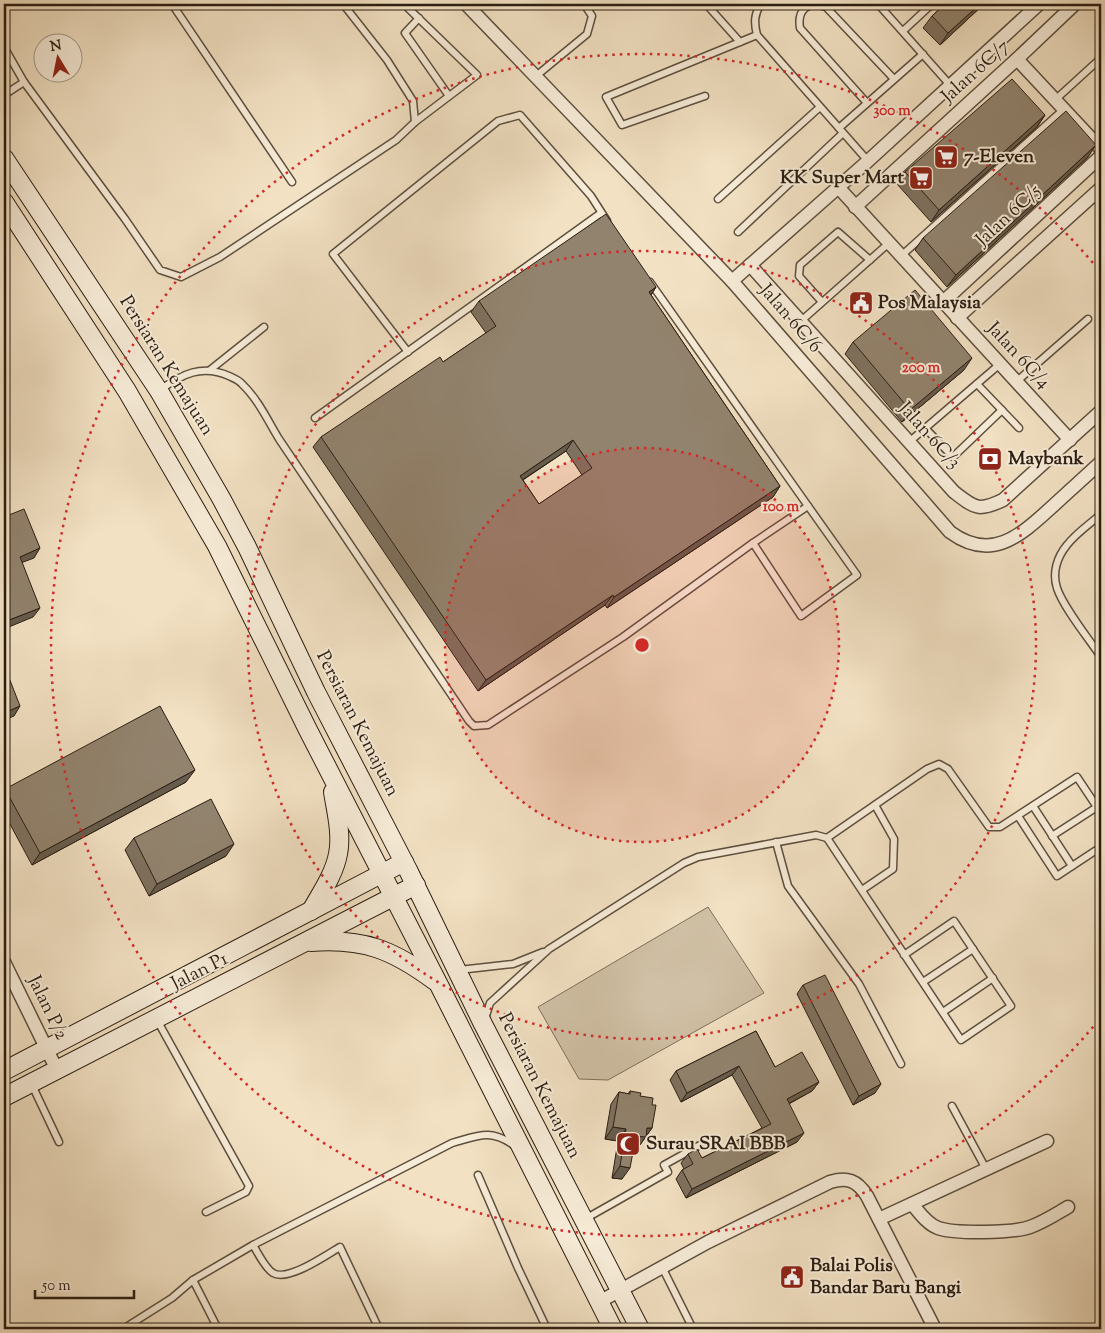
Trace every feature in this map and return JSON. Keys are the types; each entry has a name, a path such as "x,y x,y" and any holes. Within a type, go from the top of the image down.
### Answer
{"main road":[{"name":"Persiaran Kemajuan","path":"4,158 159,391 222,498 316,692 416,885 483,1024 640,1329"},
{"path":"4,202 127,391 217,546 330,774 439,985 612,1329"},
{"path":"310,911 326,884 338,853 339,828 330,774"},
{"name":"Jalan P1","path":"4,1071 404,862"},
{"name":"Jalan P1","path":"4,1097 416,885"},
{"path":"304,942 331,940 350,942 384,950 405,960 439,985"}],"street":[{"name":"Jalan 6C/6","path":"466,4 732,281 950,532 962,541 977,545 995,545 1013,539 1029,528 1101,462"},
{"path":"732,281 868,161 1039,4"},
{"name":"Jalan 6C/7","path":"855,206 1018,59 1075,4"},
{"path":"1018,59 1101,149"},
{"name":"Jalan 6C/5","path":"943,302 1101,156"},
{"name":"Jalan 6C/4","path":"838,188 1070,440"},
{"path":"957,318 1101,188"},
{"name":"Jalan 6C/3","path":"750,265 954,492 972,505 988,507 1003,500 1101,411"},
{"name":"Jalan P/2","path":"4,962 57,1070"},
{"path":"879,1219 1047,1141"},
{"path":"599,1302 662,1267 821,1186 847,1179 855,1181 862,1188 935,1329"},
{"path":"912,1204 923,1217 936,1227 960,1231 1016,1230 1035,1225 1068,1207"}],"lane":[{"path":"172,4 292,182"},
{"path":"344,4 387,60 413,101 415,122"},
{"path":"536,76 587,34 592,16 584,4"},
{"path":"706,4 740,42"},
{"path":"761,4 754,24 757,35 868,161"},
{"path":"867,103 800,28 800,13 804,7 820,4 826,7 894,80"},
{"path":"878,4 950,86"},
{"path":"903,31 932,4"},
{"path":"4,47 24,82 160,270 181,277 228,252 396,140 415,122 477,75 408,8"},
{"path":"419,18 405,33 449,96"},
{"path":"705,96 622,125 606,97 757,35"},
{"path":"738,232 867,103 923,54"},
{"path":"1055,100 1101,58"},
{"path":"4,95 24,82"},
{"path":"718,199 820,107"},
{"path":"901,256 1064,110"},
{"path":"408,352 333,254 498,121 520,115 591,196 613,229"},
{"path":"315,418 601,213"},
{"path":"822,302 799,276 800,265 838,232 870,260"},
{"path":"801,321 888,243"},
{"path":"647,278 857,575 801,616 753,543"},
{"path":"1016,382 1088,319"},
{"path":"210,370 264,327"},
{"path":"909,442 1000,364"},
{"path":"159,391 175,379 194,372 210,370 240,382 253,397 468,721 474,726 488,725 496,720 622,637 808,506"},
{"path":"977,384 1019,428"},
{"path":"926,428 953,457 1002,410"},
{"path":"1101,514 1067,544 1058,557 1055,573 1056,588 1064,603 1101,657"},
{"path":"827,838 927,769 939,764 948,769 989,827 1000,827 1077,777 1101,813"},
{"path":"862,890 893,869 894,839 875,805"},
{"path":"1033,806 1072,866"},
{"path":"1052,836 1097,807"},
{"path":"1018,816 1057,876 1101,847"},
{"path":"456,970 513,964 549,949 684,863 698,857 816,835 827,838 961,1040 1011,1006 954,921 904,954"},
{"path":"776,842 788,886 859,984 901,1064"},
{"path":"483,1024 490,1003 549,949"},
{"path":"922,982 973,949"},
{"path":"943,1012 993,978"},
{"path":"157,1019 249,1186 246,1192 206,1212"},
{"path":"31,1084 59,1142"},
{"path":"952,1106 986,1169"},
{"path":"123,1329 172,1298 193,1280 252,1245 452,1143 485,1134 504,1138 524,1153"},
{"path":"584,1220 668,1172 664,1165 700,1145"},
{"path":"478,1175 518,1268 547,1329"},
{"path":"252,1245 270,1270 275,1274 283,1275 292,1273 340,1247 379,1329"},
{"path":"662,1267 693,1329"},
{"path":"193,1280 218,1329"}],"shaded area":[{"path":"708,907 764,993 608,1080 579,1079 538,1007"}],"building":[{"path":"945,4 980,4 948,33 932,16"},
{"path":"1012,79 1045,115 939,210 905,172"},
{"path":"1066,111 1096,145 956,275 923,238"},
{"path":"606,214 656,287 649,292 780,486 486,680 321,437 440,357 443,362 496,326 479,301","holes":["573,440 592,468 539,504 520,476"]},
{"path":"915,290 972,358 910,410 853,342"},
{"path":"24,509 40,548 20,557 40,608 4,622 4,517"},
{"path":"4,665 20,706 4,713"},
{"path":"160,706 195,770 40,853 5,789"},
{"path":"211,799 234,844 157,884 134,838"},
{"path":"825,975 881,1084 859,1096 803,985"},
{"path":"756,1031 775,1067 802,1052 819,1082 787,1099 804,1133 692,1189 682,1170 693,1164 688,1154 697,1149 702,1158 771,1124 739,1066 687,1093 676,1071"},
{"path":"630,1091 641,1093 640,1096 653,1098 652,1105 656,1105 652,1128 647,1128 646,1137 636,1136 630,1168 620,1166 626,1129 613,1127 619,1092 630,1094"}],"place":[{"name":"7-Eleven","path":"946,157"},
{"name":"KK Super Mart","path":"921,178"},
{"name":"Pos Malaysia","path":"861,303"},
{"name":"Maybank","path":"990,459"},
{"name":"Surau SRAI BBB","path":"628,1144"},
{"name":"Balai Polis Bandar Baru Bangi","path":"792,1277"}]}
